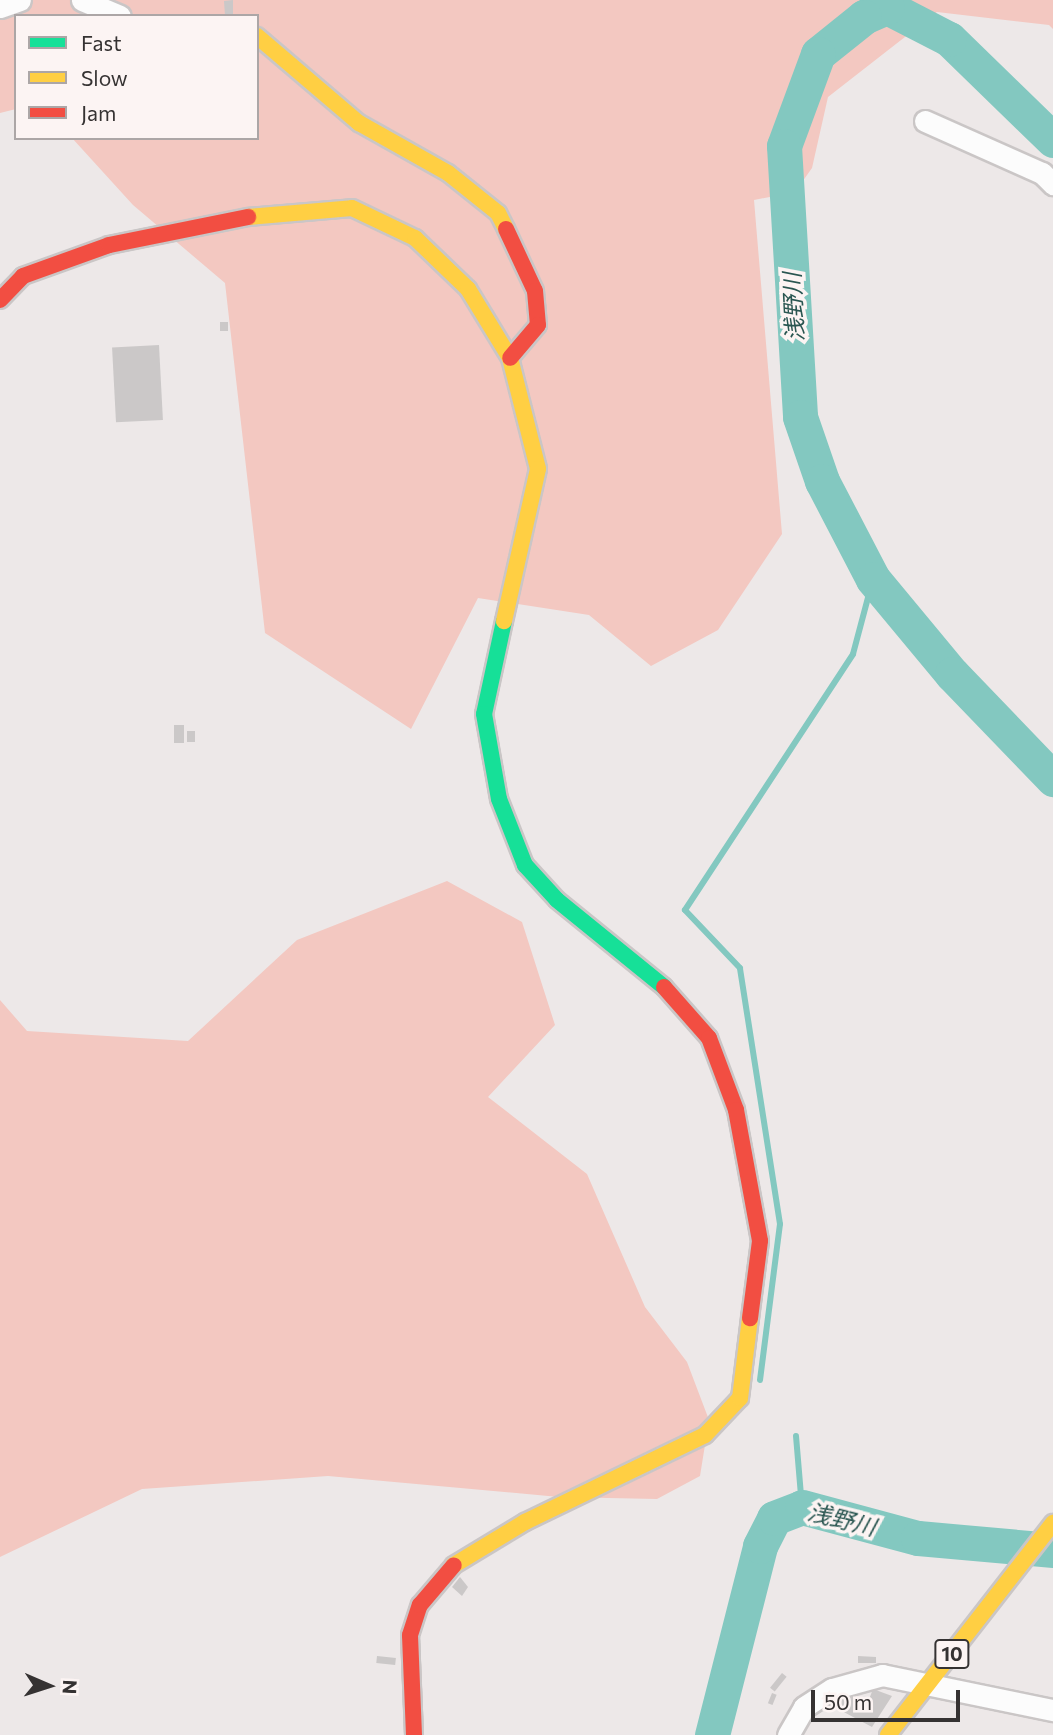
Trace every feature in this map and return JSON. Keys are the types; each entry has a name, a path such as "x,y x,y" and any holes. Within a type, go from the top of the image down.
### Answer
{"street":[{"path":"0,7 20,0"},
{"path":"82,0 115,14"},
{"path":"259,38 359,123 448,173 498,214 535,291 538,325 510,358"},
{"path":"925,121 1042,173 1053,184"},
{"path":"0,300 23,276 109,245 281,211 352,208 415,238 468,289 510,358 538,469 484,714 499,799 524,865 557,900 676,997 709,1038 736,1110 760,1241 740,1398 705,1435 622,1472 454,1563 420,1605 410,1635 414,1735"},
{"name":"10","path":"888,1735 1053,1523"},
{"path":"788,1735 804,1707 832,1689 882,1675 1053,1710"}],"shaded area":[{"path":"0,0 1053,0 1053,29 1049,25 937,12 828,97 812,168 795,192 754,200 782,534 718,630 651,666 589,615 478,598 411,729 265,633 225,283 133,205 74,140 259,140 259,14 14,14 14,110 0,113"},
{"path":"447,881 522,922 555,1025 488,1097 587,1174 645,1307 687,1362 709,1420 700,1476 657,1499 559,1497 328,1476 142,1489 0,1557 0,1000 27,1031 188,1041 297,940"}],"building":[{"path":"233,0 233,14 225,14 224,1"},
{"path":"220,322 228,322 228,331 220,331"},
{"path":"159,345 163,420 116,422 112,347"},
{"path":"174,725 184,725 184,743 174,743"},
{"path":"187,731 195,731 195,742 187,742"},
{"path":"460,1577 468,1587 462,1596 452,1587"},
{"path":"377,1656 396,1658 395,1665 376,1663"},
{"path":"858,1656 876,1657 876,1663 858,1663"},
{"path":"782,1673 787,1677 775,1692 770,1688"},
{"path":"873,1689 892,1696 872,1727 838,1709 845,1692 868,1702"},
{"path":"772,1693 777,1695 773,1705 768,1703"}],"waterway":[{"name":"浅野川","path":"1053,140 949,39 887,7 864,17 818,54 784,146 800,417 822,481 873,579 952,674 1053,779"},
{"path":"760,1380 780,1224 740,968 685,910 853,654 873,579"},
{"path":"796,1436 802,1507"},
{"name":"浅野川","path":"712,1735 760,1546 774,1518 802,1507 918,1538 1053,1550"}],"traffic: fast":[{"path":"504,621 484,714 499,799 525,865 557,900 664,987"}],"traffic: slow":[{"path":"259,38 359,123 448,173 498,213 506,229"},
{"path":"248,217 352,208 415,238 468,289 510,358 538,469 504,621"},
{"path":"454,1565 525,1522 705,1435 740,1398 750,1318"},
{"path":"888,1735 1053,1523"}],"traffic: jam":[{"path":"0,300 23,276 109,245 248,217"},
{"path":"506,229 535,291 538,325 510,358"},
{"path":"664,987 709,1038 736,1110 760,1241 750,1318"},
{"path":"414,1735 410,1635 420,1605 454,1565"}]}
